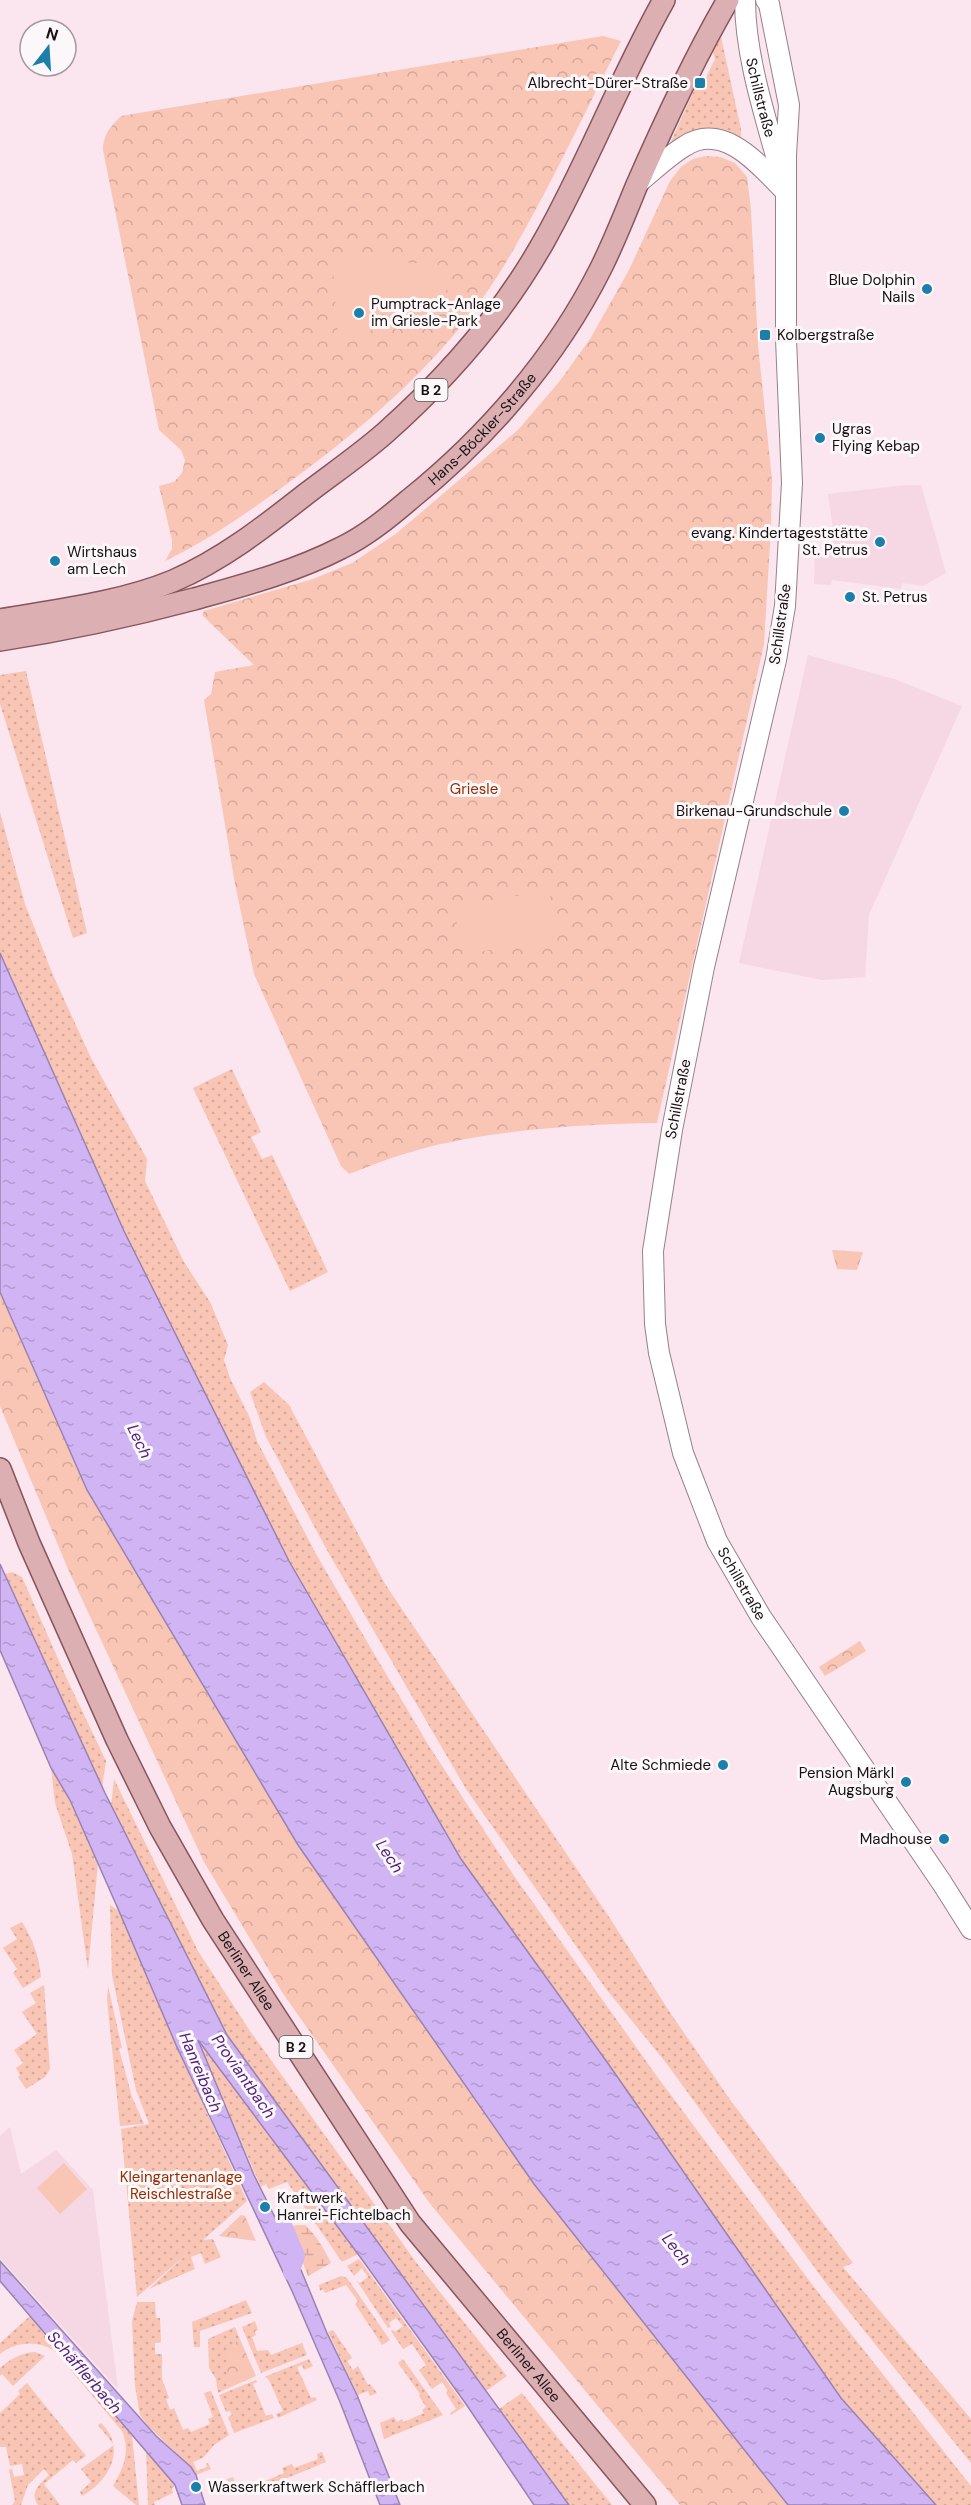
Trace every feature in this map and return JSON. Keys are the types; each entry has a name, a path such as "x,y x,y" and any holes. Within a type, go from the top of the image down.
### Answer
{"main road":[{"name":"B 2","path":"0,620 94,604 145,591 217,559 269,523 384,434 429,393 480,336 544,240 664,0"},
{"name":"Hans-Böckler-Straße","path":"0,640 43,634 142,612 285,573 344,547 388,518 429,484 481,434 539,368 571,321 601,268 690,69 728,0"},
{"name":"Berliner Allee","path":"0,1469 29,1543 117,1740 160,1827 213,1920 410,2223 645,2505"}],"street":[{"name":"Schillstraße","path":"745,0 745,20 762,107 786,193"},
{"name":"Schillstraße","path":"766,0 769,4 789,105 786,193 787,376 792,483 785,606 776,660 704,967 672,1130 654,1239 655,1324 659,1353 683,1453 717,1541 755,1608 971,1929"},
{"path":"638,183 687,144 711,139 725,141 736,146 786,193"}],"shaded area":[{"name":"evang. Kindertageststätte St. Petrus","path":"921,485 946,573 923,586 902,583 901,589 832,580 831,585 814,584 815,553 825,552 822,531 833,529 828,494"},
{"name":"Birkenau-Grundschule","path":"808,655 897,680 962,706 869,915 865,977 822,980 739,963"},
{"path":"10,2127 21,2174 56,2150 93,2190 118,2389 0,2258 0,2136"}],"green space":[{"path":"603,36 621,41 526,228 489,289 465,322 410,382 317,462 211,536 165,561 172,549 172,540 159,486 174,482 182,473 185,460 181,450 159,430 103,150 106,136 114,124 121,116"},
{"path":"721,37 741,129 741,141 670,144 696,86 702,86 715,59 713,52"},
{"name":"Griesle","path":"706,156 720,157 735,163 747,177 751,210 758,345 772,480 771,527 764,644 657,1123 535,1129 472,1138 406,1153 349,1174 341,1166 254,974 235,884 204,700 211,694 215,672 254,665 202,615 204,611 313,579 352,563 397,533 518,430 559,382 590,339 629,270 670,181 681,167 693,159"},
{"name":"Pumptrack-Anlage im Griesle-Park","path":"350,251 396,262 437,264 446,270 450,279 448,286 444,293 434,296 394,294 363,344 355,341 347,343 337,328 332,254"},
{"path":"26,671 87,933 73,938 0,704 0,675"},
{"path":"0,812 25,904 53,975 91,1058 147,1159 145,1181 184,1262 210,1302 228,1345 224,1360 230,1378 250,1418 257,1441 316,1554 429,1746 514,1876 656,2075 814,2287 971,2486 971,2505 936,2505 841,2398 607,2062 461,1859 289,1561 124,1231 0,953"},
{"path":"549,890 558,937 463,955 454,907"},
{"path":"232,1069 261,1132 251,1137 262,1159 272,1155 328,1272 290,1291 193,1088"},
{"path":"832,1250 863,1252 857,1270 837,1269"},
{"path":"0,1292 87,1490 298,1845 534,2184 788,2505 680,2505 431,2205 282,1992 204,1862 68,1569 0,1406"},
{"path":"264,1382 289,1405 385,1584 611,1920 671,2014 731,2101 853,2263 843,2267 971,2419 971,2463 825,2282 667,2064 606,1989 466,1789 328,1552 266,1437 250,1392"},
{"path":"12,1572 22,1577 106,1761 102,1788 5,1574"},
{"path":"860,1641 866,1651 825,1676 819,1667"},
{"path":"51,1768 70,1800 98,1863 88,1970 72,1854 55,1803"},
{"path":"114,1779 198,1951 250,2031 416,2262 507,2376 486,2391 227,2035 111,1806"},
{"name":"Kleingartenanlage Reischlestraße","path":"110,1905 119,1911 176,2045 247,2201 203,2240 213,2239 221,2257 205,2264 201,2253 191,2257 195,2269 149,2289 189,2252 137,2297 121,2129 149,2124 136,2090 112,1975"},
{"path":"22,1922 35,1948 41,1977 23,1988 13,1973 17,1969 3,1948 17,1939 10,1928"},
{"path":"44,1985 50,2069 45,2077 26,2089 18,2077 20,2075 16,2068 23,2063 14,2050 37,2034 22,2012 36,2003 30,1993"},
{"path":"108,1986 122,2048 119,2049 132,2097 144,2124 120,2126 107,2000"},
{"path":"196,2037 358,2254 342,2262 287,2182 269,2189 266,2184 261,2187"},
{"path":"64,2163 87,2189 60,2214 37,2188"},
{"path":"241,2215 245,2216 256,2241 219,2236"},
{"path":"305,2225 309,2229 331,2263 308,2276 289,2228"},
{"path":"359,2259 465,2406 451,2415 450,2413 456,2409 442,2382 432,2389 419,2370 426,2365 412,2344 403,2349 391,2331 395,2332 403,2326 396,2318 389,2323 391,2327 388,2328 357,2281 360,2283 368,2277 362,2268 354,2276 347,2266"},
{"path":"341,2276 347,2278 390,2340 382,2345 355,2304 358,2301 346,2285 325,2293 323,2289 320,2291 319,2285"},
{"path":"246,2300 252,2313 200,2331 200,2347 194,2347 192,2322"},
{"path":"137,2302 155,2302 156,2318 160,2318 161,2342 155,2343 155,2354 162,2354 162,2379 169,2398 166,2399 170,2410 174,2408 183,2430 188,2428 191,2432 210,2424 208,2419 213,2417 204,2393 211,2391 229,2435 214,2445 203,2458 193,2462 197,2471 207,2467 208,2463 211,2469 196,2475 191,2467 149,2427 140,2415 135,2386 132,2321"},
{"path":"30,2316 132,2436 139,2505 113,2486 125,2460 126,2446 122,2431 62,2358 46,2347 33,2344 12,2347 0,2354 0,2343"},
{"path":"255,2321 258,2330 252,2337 257,2351 268,2350 271,2355 302,2343 307,2355 261,2373 242,2327"},
{"path":"235,2327 239,2337 229,2382 224,2390 218,2393 216,2379 209,2368 208,2339"},
{"path":"333,2330 352,2358 347,2361 353,2370 358,2366 368,2385 370,2384 377,2393 370,2396 368,2391 358,2395 328,2332"},
{"path":"239,2337 256,2376 224,2390 229,2382 227,2358"},
{"path":"35,2352 45,2356 13,2386 2,2374 0,2376 0,2368 8,2362 20,2355"},
{"path":"309,2359 313,2366 304,2370 302,2365 297,2367 311,2398 315,2397 317,2400 278,2418 276,2414 283,2411 268,2378 264,2377"},
{"path":"403,2359 443,2415 384,2439 380,2423 394,2417 397,2422 402,2419 404,2422 424,2413 422,2410 426,2407 420,2394 398,2363"},
{"path":"256,2380 257,2382 253,2384 266,2416 272,2414 274,2418 234,2433 228,2417 232,2415 230,2411 226,2412 219,2395"},
{"path":"27,2383 86,2456 76,2463 73,2460 44,2484 60,2505 38,2505 35,2492 49,2475 44,2469 28,2485 21,2505 12,2505 15,2501 9,2470 12,2469 14,2477 24,2475 22,2464 10,2466 6,2447 0,2447 0,2413 20,2394 18,2391"},
{"path":"522,2393 612,2505 569,2505 499,2409"},
{"path":"101,2423 109,2432 113,2444 98,2425"},
{"path":"113,2446 112,2463 107,2473 92,2490 82,2496 80,2492 91,2482 81,2469"},
{"path":"146,2450 175,2485 172,2489 173,2493 154,2502 155,2505 148,2505"},
{"path":"322,2452 326,2462 246,2495 243,2490 233,2494 227,2479 233,2477 237,2487 248,2482 251,2487 284,2473 282,2468 292,2464 294,2468 318,2459 317,2454"}],"water":[{"name":"Lech","path":"0,953 124,1231 289,1561 461,1859 607,2062 841,2398 936,2505 788,2505 534,2184 298,1845 87,1490 0,1292"},
{"name":"Proviantbach","path":"0,1564 105,1793 227,2035 569,2505 534,2505 466,2404 358,2254 198,2040 254,2175 301,2270 327,2333 357,2395 400,2505 380,2505 340,2402 292,2291 176,2045 70,1800 51,1768 0,1650"},
{"name":"Schäfflerbach","path":"0,2261 156,2436 191,2467 196,2475 205,2505 182,2505 175,2485 0,2281"}],"waterway":[{"name":"Hanreibach","path":"282,2220 297,2256 291,2273"}],"place":[{"name":"Albrecht-Dürer-Straße","path":"700,83"},
{"name":"Blue Dolphin Nails","path":"927,289"},
{"name":"Pumptrack-Anlage im Griesle-Park","path":"359,313"},
{"name":"Kolbergstraße","path":"765,335"},
{"name":"Ugras Flying Kebap","path":"820,438"},
{"name":"evang. Kindertageststätte St. Petrus","path":"880,542"},
{"name":"Wirtshaus am Lech","path":"55,561"},
{"name":"St. Petrus","path":"850,597"},
{"name":"Birkenau-Grundschule","path":"844,811"},
{"name":"Alte Schmiede","path":"723,1765"},
{"name":"Pension Märkl Augsburg","path":"906,1782"},
{"name":"Madhouse","path":"944,1839"},
{"name":"Kraftwerk Hanrei-Fichtelbach","path":"265,2207"},
{"name":"Wasserkraftwerk Schäfflerbach","path":"196,2487"}]}
